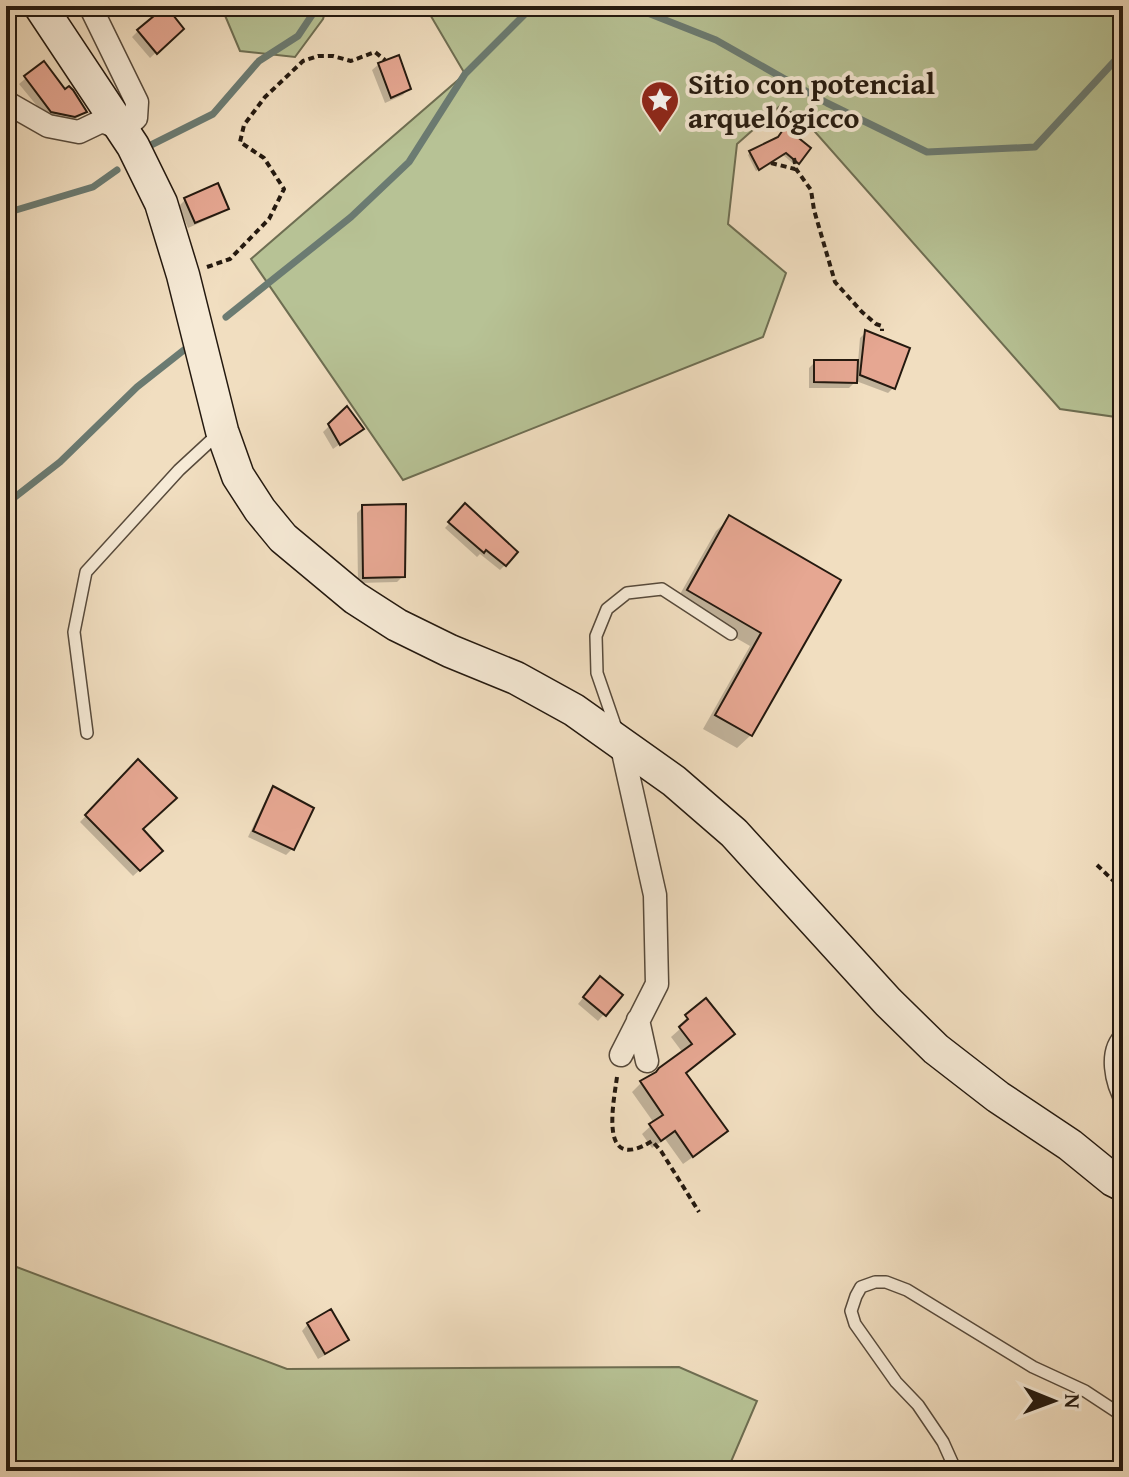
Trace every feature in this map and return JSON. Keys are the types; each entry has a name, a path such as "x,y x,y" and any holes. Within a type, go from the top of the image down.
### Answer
{"main road":[{"path":"40,6 133,146 161,203 183,275 222,431 238,476 283,538 355,598 397,625 528,685 574,710 674,781 734,833 888,1002 936,1049 998,1097 1070,1145 1120,1188"}],"street":[{"path":"6,102 48,126 79,132 102,121 123,130 136,118 137,102 90,6"},
{"path":"621,743 655,895 657,984 621,1055"},
{"path":"638,1020 647,1061"}],"lane":[{"path":"87,733 74,632 86,572 179,470 222,431"},
{"path":"621,743 597,673 596,636 607,609 627,593 662,589 731,634"},
{"path":"1123,1032 1116,1038 1110,1073 1123,1105"},
{"path":"956,1471 943,1442 918,1405 896,1382 855,1324 851,1311 861,1287 886,1282 907,1290 1033,1367 1085,1391 1123,1416"}],"path":[{"path":"183,275 230,259 269,219 284,189 264,158 240,142 244,125 265,97 303,61 318,56 351,61 375,52 385,60"},
{"path":"794,158 796,169 811,190 835,282 862,312 882,326 882,331"},
{"path":"771,163 796,169"},
{"path":"1097,865 1123,890"},
{"path":"621,1055 611,1114 616,1145 628,1149 642,1147 652,1141 699,1212"}],"green space":[{"path":"221,6 327,6 323,19 295,57 240,51"},
{"path":"425,6 1123,6 1123,418 1060,409 809,125 781,105 737,144 728,224 786,273 763,337 403,480 251,259 465,74"},
{"path":"6,1263 287,1369 679,1367 757,1401 727,1471 6,1471"}],"building":[{"path":"166,6 184,29 157,54 137,30"},
{"path":"399,55 411,89 391,98 378,63"},
{"path":"44,61 65,89 69,86 73,90 87,112 75,117 51,112 24,76"},
{"path":"785,127 811,148 799,164 786,153 759,170 749,151 778,137"},
{"path":"218,183 229,209 195,223 184,198"},
{"path":"865,330 910,348 895,389 860,375"},
{"path":"814,360 858,360 857,383 814,382"},
{"path":"347,406 364,429 340,445 328,424"},
{"path":"465,503 518,552 506,566 486,550 484,553 448,522"},
{"path":"406,504 405,577 363,578 362,505"},
{"path":"729,515 841,580 752,736 715,715 761,633 687,590"},
{"path":"138,759 177,798 143,829 163,851 140,871 85,815"},
{"path":"273,786 314,808 294,850 253,831"},
{"path":"600,976 623,995 606,1016 583,997"},
{"path":"706,998 735,1034 686,1073 728,1131 693,1157 675,1131 661,1141 649,1124 663,1115 640,1081 692,1044 679,1027 688,1019 685,1015"},
{"path":"331,1309 349,1340 325,1354 307,1323"}],"waterway":[{"path":"151,145 213,114 259,61 298,36 318,6"},
{"path":"226,317 351,217 409,162 465,74 530,9 630,6 716,40 827,103 927,152 1035,147 1123,52"},
{"path":"6,213 93,187 117,170"},
{"path":"6,504 60,462 137,387 189,346"}],"place":[{"name":"Sitio con potencial arquelógicco","path":"660,134"}]}
